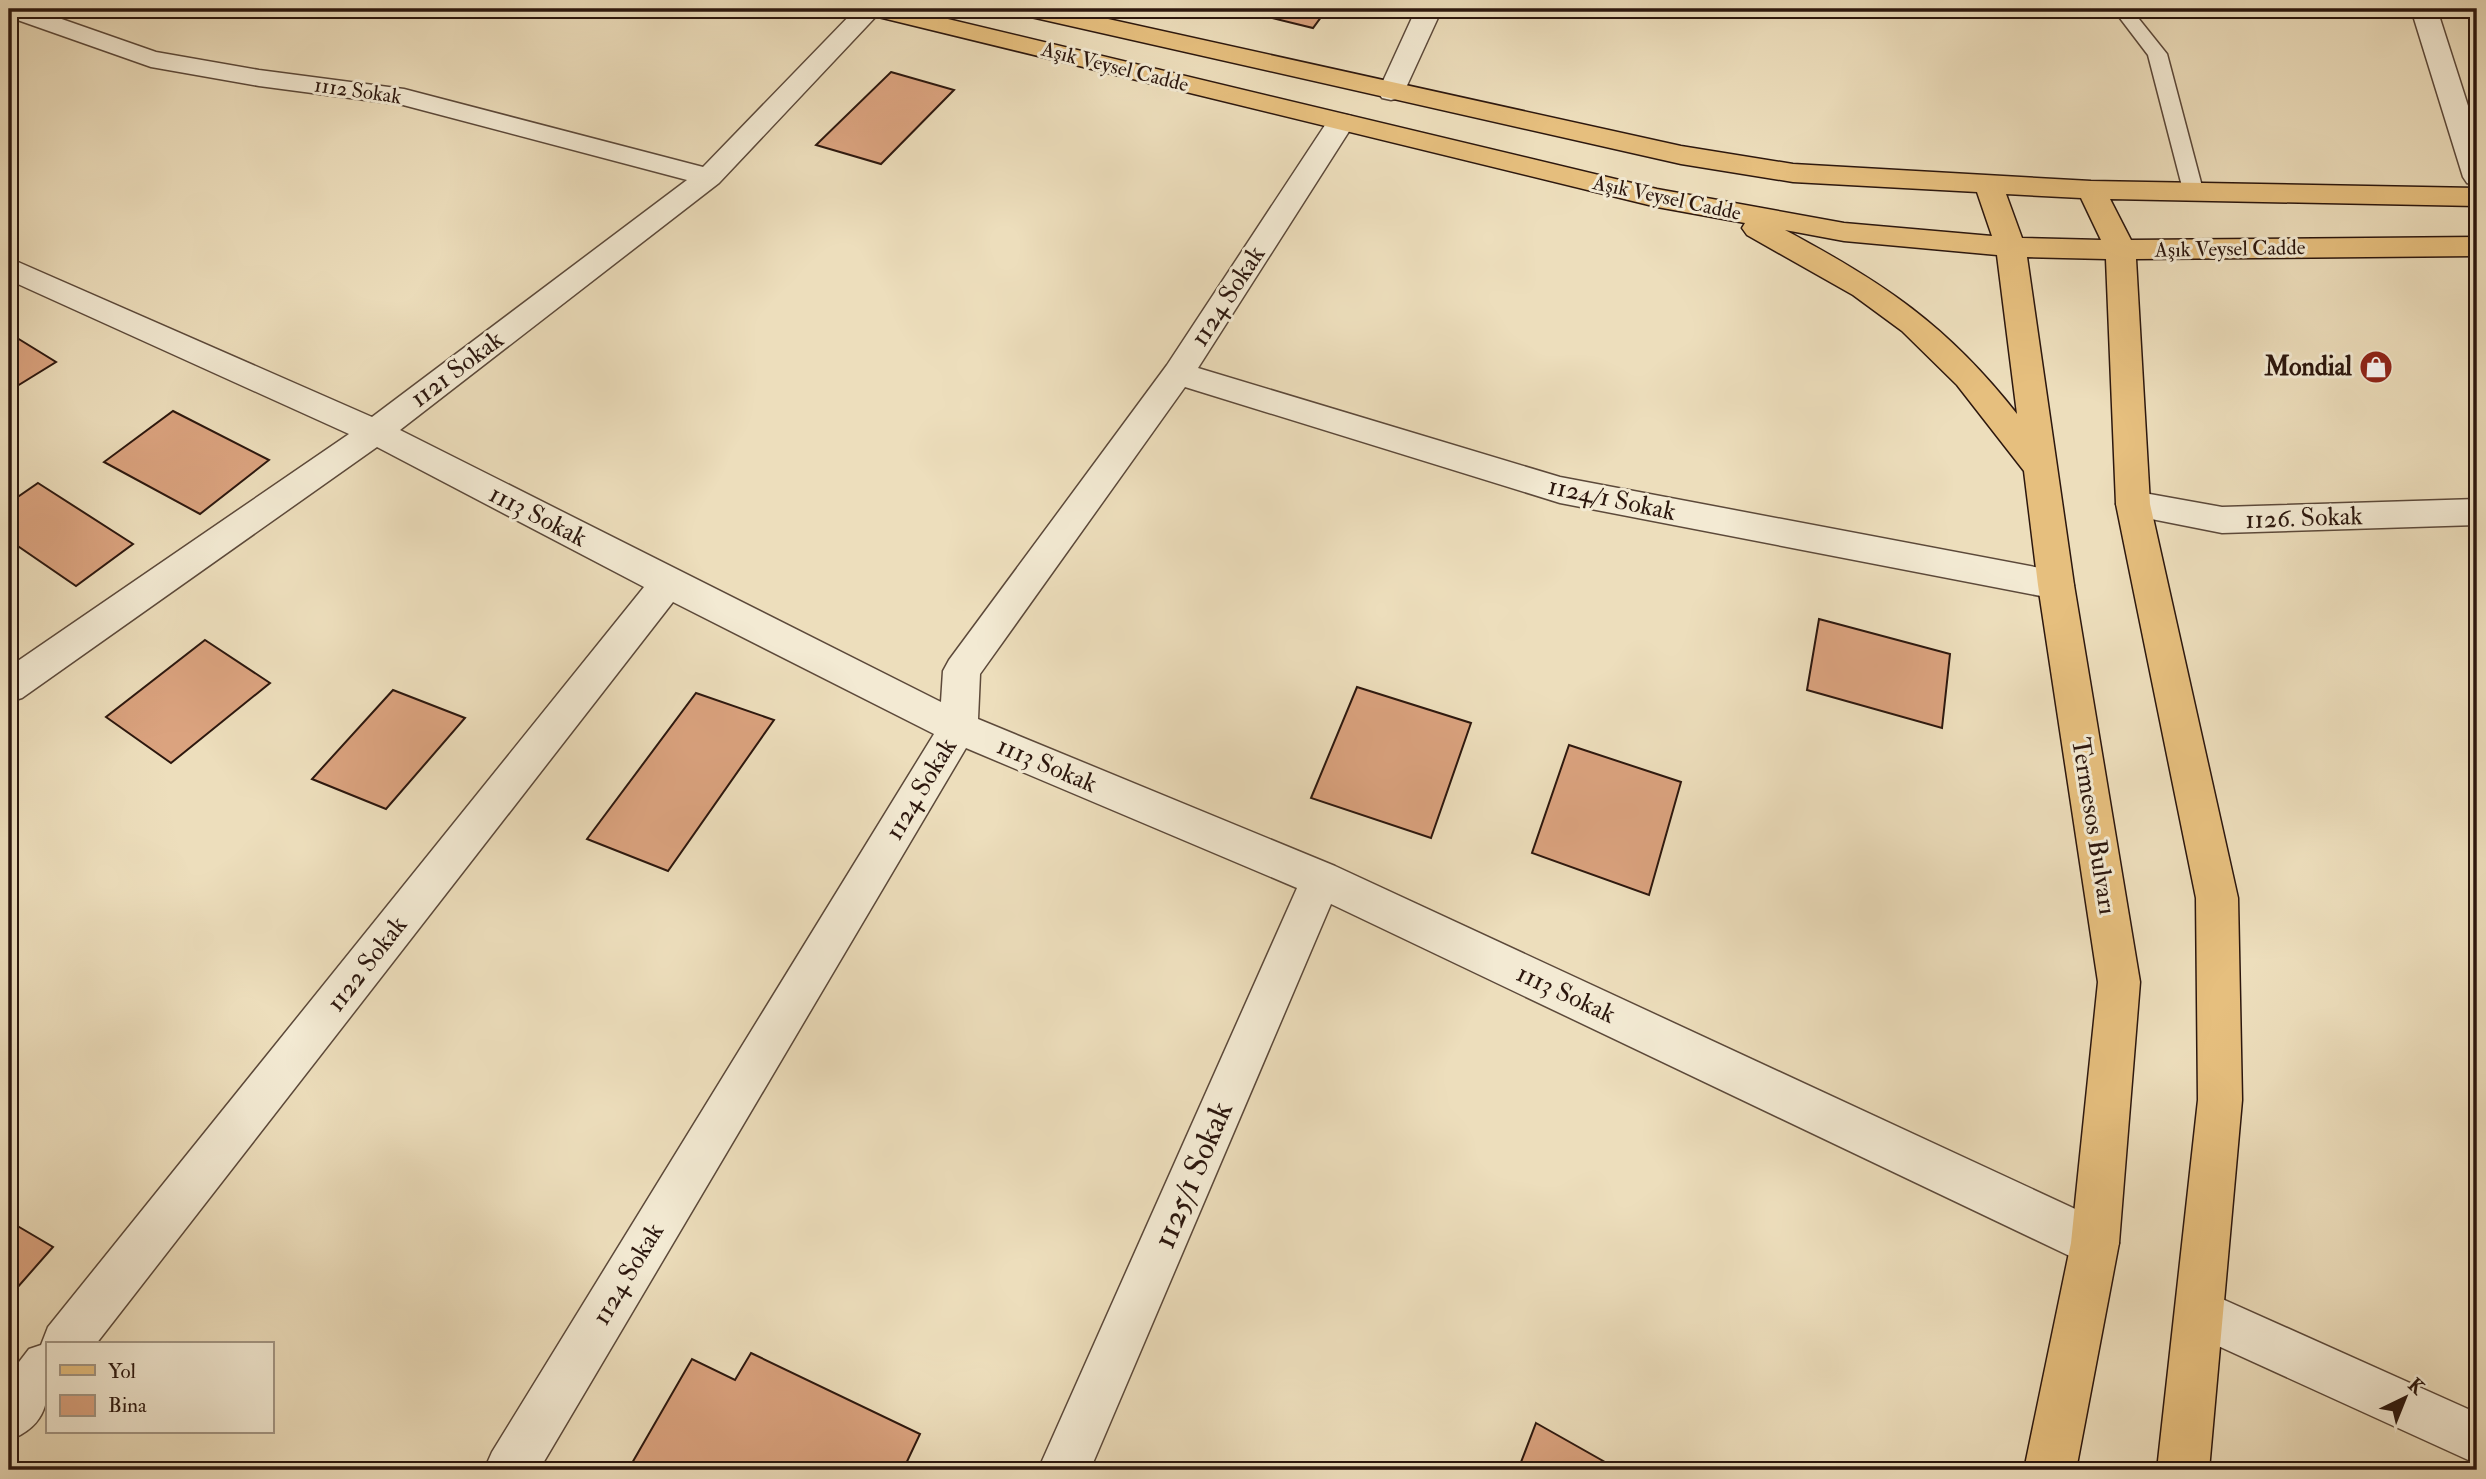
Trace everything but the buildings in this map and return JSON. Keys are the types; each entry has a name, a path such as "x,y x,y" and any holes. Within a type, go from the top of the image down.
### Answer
{"main road":[{"name":"Aşık Veysel Cadde","path":"873,9 1657,198 1844,232 2011,247 2121,250 2477,246"},
{"name":"Aşık Veysel Cadde","path":"1031,9 1681,155 1793,173 2194,194 2477,197"},
{"name":"Termesos Bulvarı","path":"1988,184 2011,247 2038,465 2119,982 2095,1243 2050,1470"},
{"path":"2091,190 2121,250 2133,504 2217,898 2220,1100 2183,1470"},
{"path":"1724,211 1837,270 1890,305 1957,364 2038,465"}],"street":[{"name":"1112 Sokak","path":"9,9 151,59 259,78 404,96 709,177"},
{"name":"1121 Sokak","path":"9,687 375,432 709,177 873,9"},
{"path":"1391,92 1429,9"},
{"path":"2424,9 2477,177"},
{"name":"1124 Sokak","path":"510,1470 958,728 962,671 1178,373 1341,122"},
{"name":"1113 Sokak","path":"9,268 375,432 958,728 1321,879 2095,1243"},
{"name":"1124/1 Sokak","path":"1178,373 1560,490 2056,585"},
{"name":"1126. Sokak","path":"2133,504 2222,520 2477,513"},
{"name":"1122 Sokak","path":"67,1342 668,583"},
{"name":"1125/1 Sokak","path":"1064,1470 1321,879"},
{"path":"2200,1314 2477,1439"},
{"path":"9,1415 46,1368"}],"lane":[{"path":"2122,9 2157,54 2194,194"}],"place":[{"name":"Mondial","path":"2376,367"}]}
